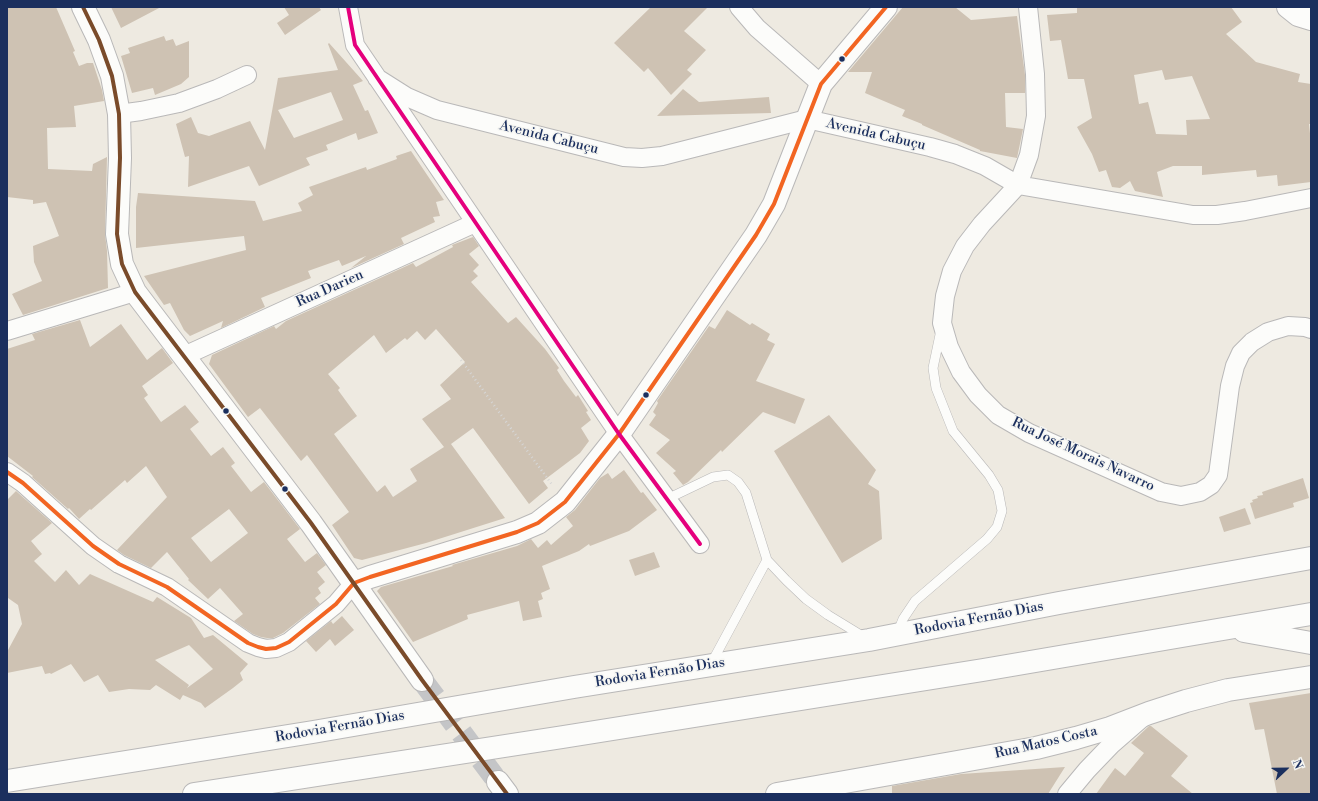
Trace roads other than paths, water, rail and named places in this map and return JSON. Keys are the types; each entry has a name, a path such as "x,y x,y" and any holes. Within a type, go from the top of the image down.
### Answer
{"main road":[{"path":"83,7 99,40 112,76 119,114 120,158 118,234 122,264 135,292 311,523 422,680"},
{"path":"354,583 370,576 517,532 538,523 565,502 619,434 756,235 774,204 821,84 886,7"},
{"path":"1288,7 1298,14 1311,18"},
{"name":"Rodovia Fernão Dias","path":"7,781 305,734 574,687 869,640 1060,603 1311,558"},
{"path":"194,794 975,671 1311,614"},
{"path":"1227,629 1311,643"},
{"name":"Rua Matos Costa","path":"777,794 1036,748 1110,728 1186,701 1228,690 1311,677"}],"street":[{"path":"348,7 355,46 619,434 700,544"},
{"path":"739,7 757,28 821,84"},
{"name":"Rua José Morais Navarro","path":"1028,7 1034,60 1036,116 1030,154 1018,185 982,224 965,246 952,270 945,296 942,323 948,347 961,372 978,395 998,415 1029,432 1161,492 1181,496 1200,492 1211,485 1218,475 1230,386 1235,366 1241,353 1252,342 1268,332 1288,326 1305,326 1311,329"},
{"path":"119,114 154,109 179,103 210,92 246,75"},
{"name":"Avenida Cabuçu","path":"376,78 407,98 437,110 624,157 642,158 662,156 807,119 955,154 984,166 1018,185 1193,215 1217,215 1246,211 1311,198"},
{"name":"Rua Darien","path":"184,356 475,223"},
{"path":"7,331 135,292"},
{"path":"7,472 23,483 93,546 118,564 167,587 248,643 258,648 276,648 289,642 336,604 354,583"},
{"path":"1067,794 1111,745 1149,713"}],"lane":[{"path":"897,635 903,619 915,601 988,539 997,526 1002,511 998,490 989,475 953,431 936,388 933,368 942,323"},
{"path":"667,499 714,477 728,475 738,482 746,494 767,560 806,599 828,615 869,640"},
{"path":"710,666 767,560"}],"tunnel":[{"path":"422,680 498,782"}]}
